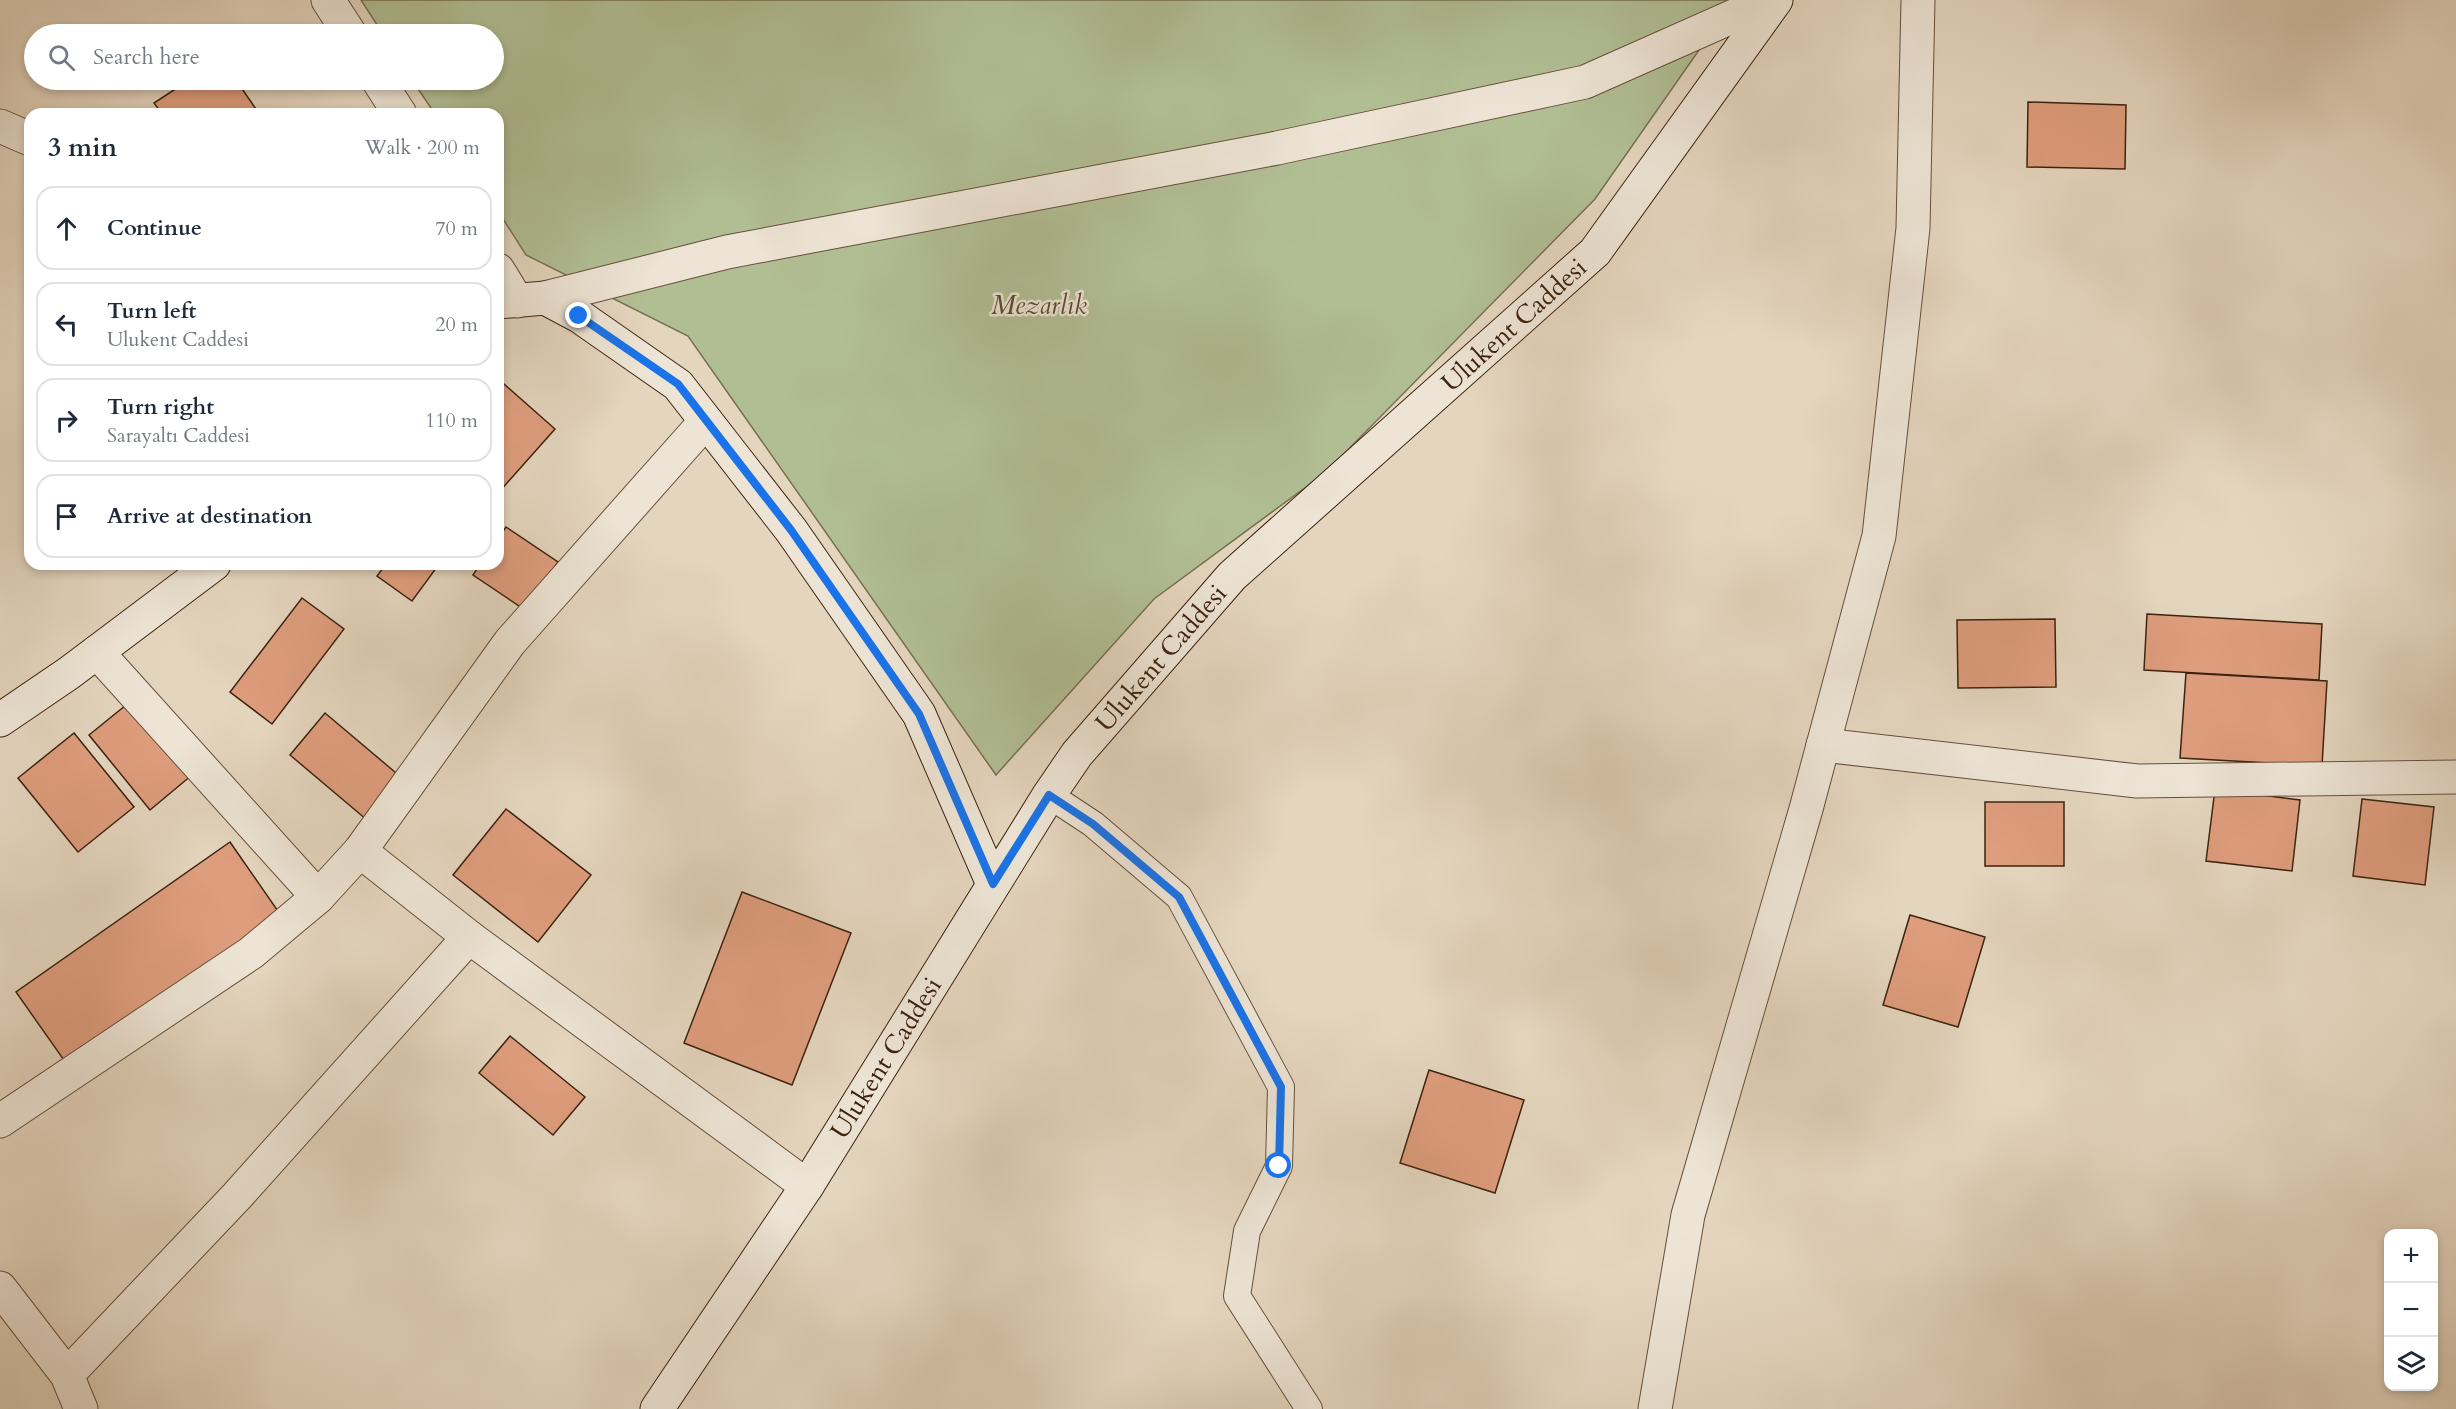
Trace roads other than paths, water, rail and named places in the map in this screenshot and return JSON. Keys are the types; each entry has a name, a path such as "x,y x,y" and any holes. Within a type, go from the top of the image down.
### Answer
{"street":[{"path":"328,0 344,24"},
{"path":"520,300 727,252 1277,148 1585,82 1770,0"},
{"name":"Ulukent Caddesi","path":"657,1409 807,1185 993,884 1077,754 1232,576 1595,252 1776,0"},
{"path":"1655,1409 1688,1215 1823,745 1879,536 1913,228 1918,0"},
{"path":"384,90 396,108"},
{"path":"0,126 24,137"},
{"path":"504,278 520,300 579,316 678,384 791,530 919,714 993,884"},
{"path":"0,1121 251,953 318,897 360,851 510,642 706,420"},
{"path":"0,720 97,652 206,570"},
{"path":"97,652 318,897"},
{"path":"1823,745 2137,781 2456,777"},
{"path":"360,851 469,937 807,1185"},
{"path":"67,1375 237,1196 469,937"},
{"path":"0,1288 67,1375 81,1409"}],"lane":[{"path":"1049,795 1093,824 1179,897 1281,1087 1279,1166 1247,1231 1237,1296 1309,1409"}],"park label":[{"name":"Mezarlık","path":"1039,305"}]}
